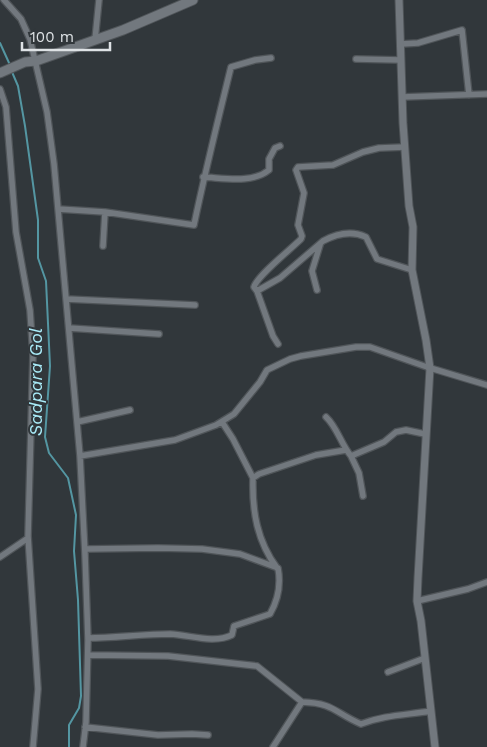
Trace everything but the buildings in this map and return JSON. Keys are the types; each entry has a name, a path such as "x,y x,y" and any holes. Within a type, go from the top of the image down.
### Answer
{"main road":[{"path":"0,73 25,62 36,61 122,30 193,0"}],"street":[{"path":"4,0 21,19 30,39 48,112 80,456 85,549 88,654 85,727 82,747"},
{"path":"95,40 99,0"},
{"path":"399,0 405,147 413,227 412,270 430,368 417,602 435,747"},
{"path":"401,44 418,43 462,30 469,94"},
{"path":"58,210 105,212 194,225 203,177 219,122 231,67 255,60 271,58"},
{"path":"356,59 401,60"},
{"path":"0,89 6,107 16,232 30,310 34,355 28,538 38,689 33,747"},
{"path":"402,97 487,94"},
{"path":"203,177 242,179 258,176 269,170 274,148 280,146"},
{"path":"278,344 272,336 257,291 254,288 255,283 301,239 302,236 298,225 304,193 296,170 298,167 334,165 371,150 405,147"},
{"path":"104,246 105,212"},
{"path":"257,291 280,278 331,237 346,233 362,235 368,240 377,259 412,270"},
{"path":"317,290 312,270 320,245"},
{"path":"66,299 195,304"},
{"path":"69,328 159,334"},
{"path":"80,456 175,440 222,422 234,414 260,382 267,370 295,357 356,347 370,347 487,385"},
{"path":"77,422 130,410"},
{"path":"326,417 332,422 359,473 362,496"},
{"path":"88,638 172,634 195,638 226,638 232,635 234,626 270,614 278,593 278,568 262,546 255,515 253,478 222,422"},
{"path":"351,456 384,442 396,432 406,430 425,434"},
{"path":"253,478 259,474 316,455 346,450"},
{"path":"0,557 28,538"},
{"path":"85,549 202,549 240,554 278,568"},
{"path":"417,602 468,589 487,582"},
{"path":"88,654 168,656 257,666 302,702 317,702 329,706 361,724 376,718 431,711"},
{"path":"388,672 424,658"},
{"path":"273,747 302,702"},
{"path":"85,727 158,735 208,735"}],"waterway":[{"name":"Sadpara Gol","path":"0,43 10,65"},
{"name":"Sadpara Gol","path":"12,72 18,86 25,126 38,220 38,258 46,281 50,366 45,437 49,453 68,478 76,515 74,551 78,600 81,696 79,708 69,725 69,747"}]}
